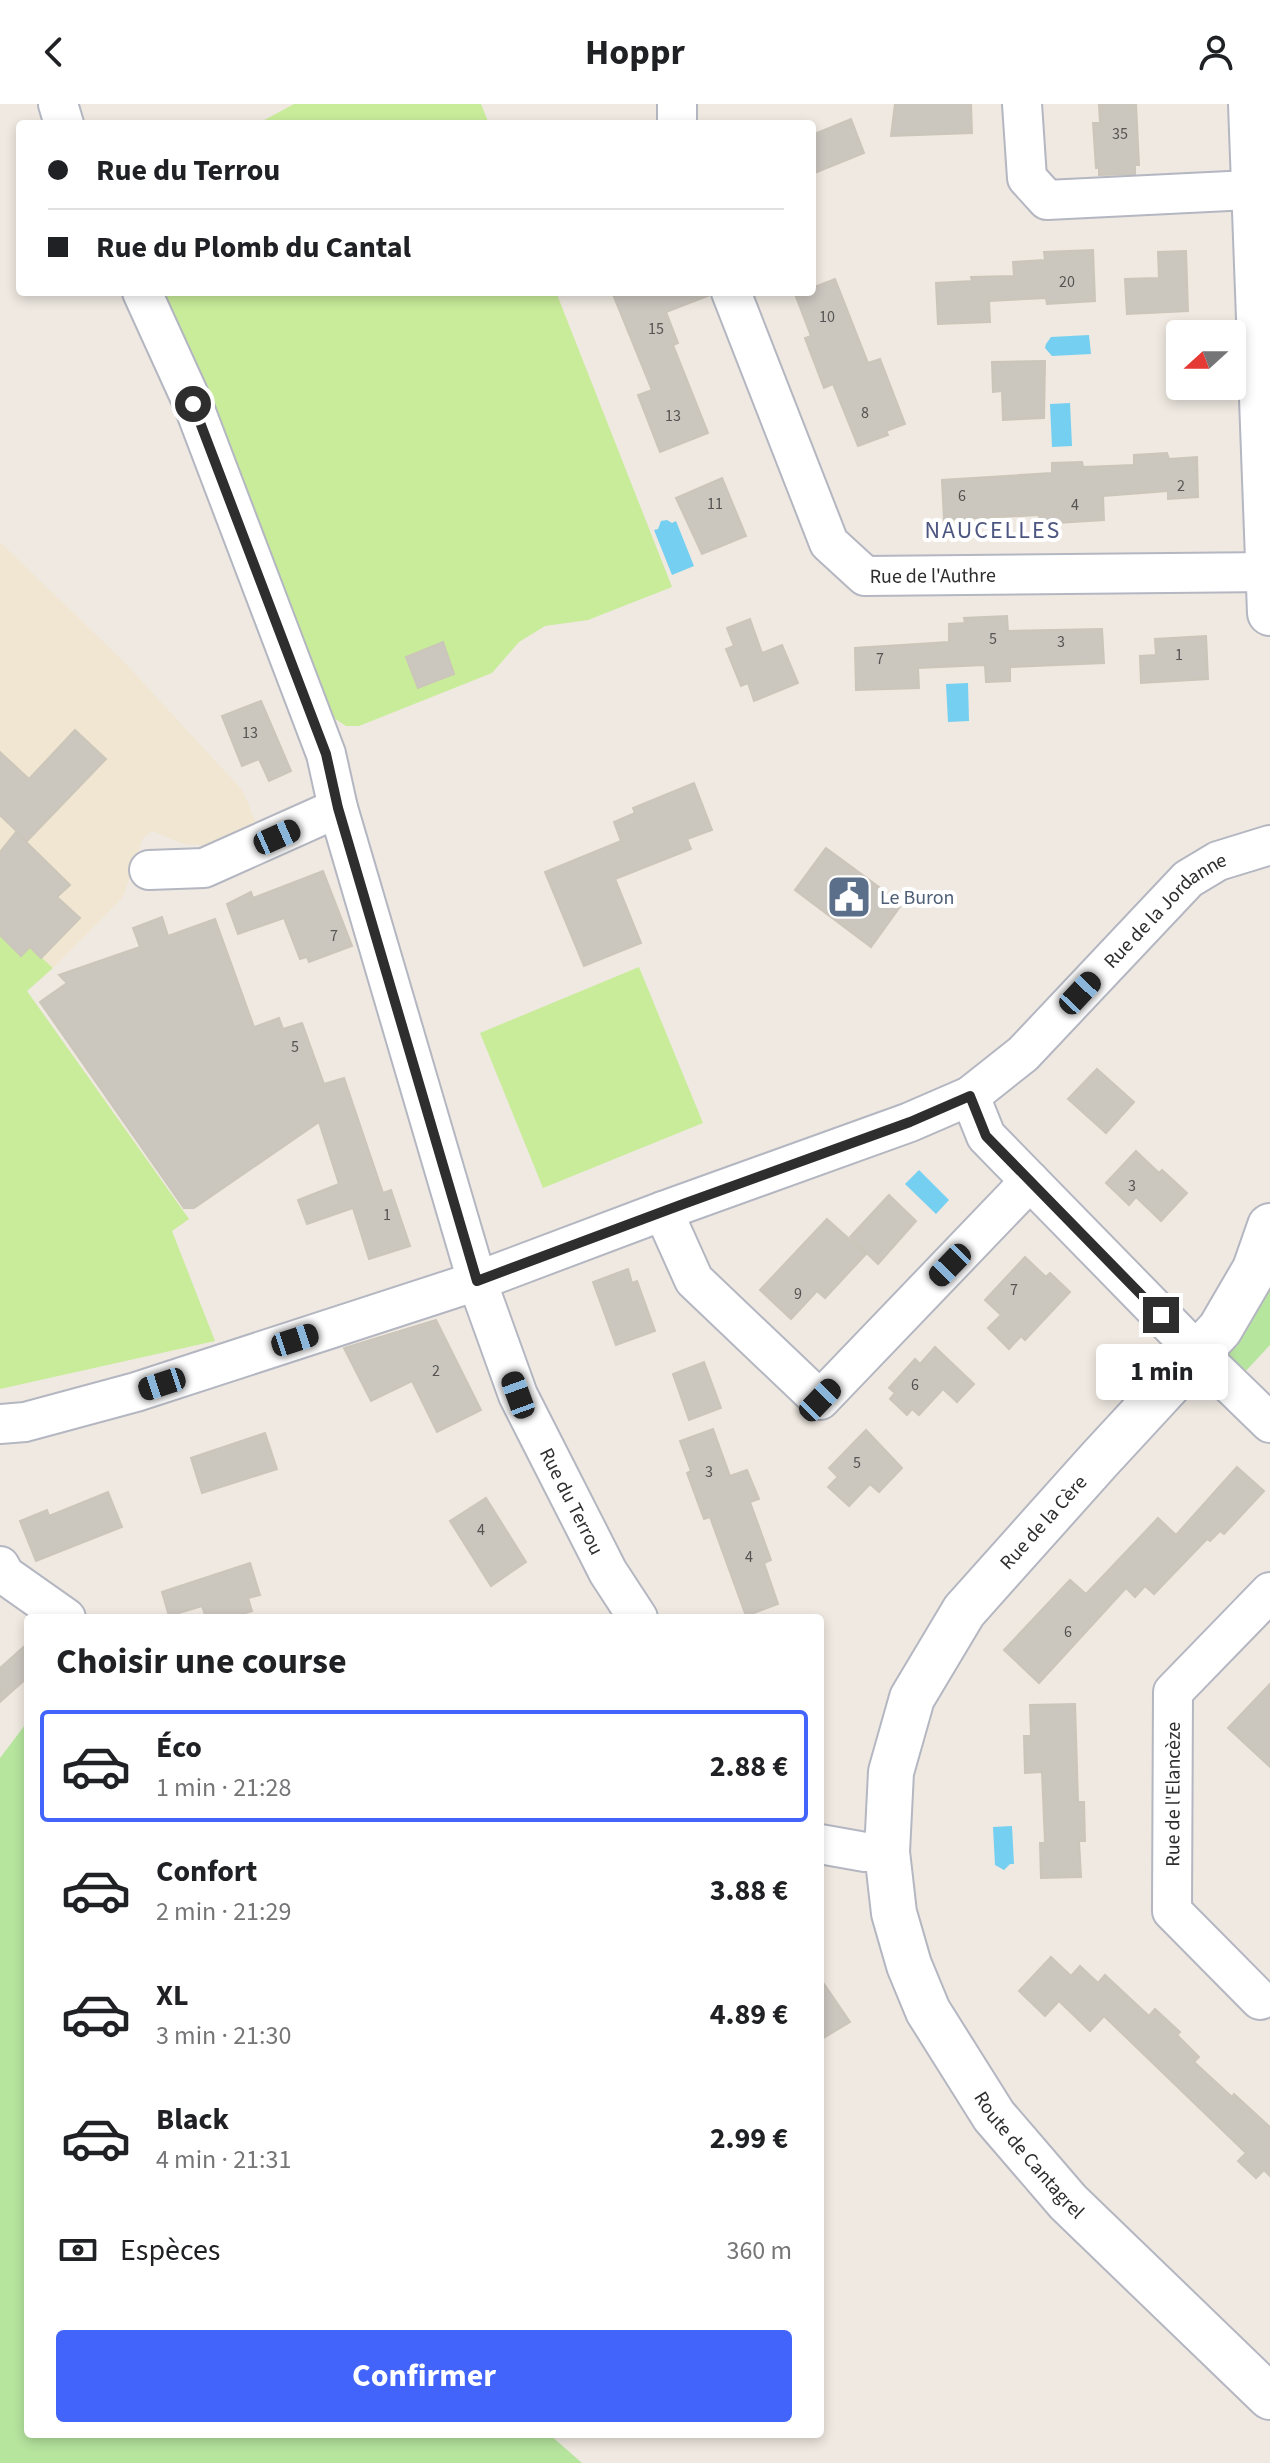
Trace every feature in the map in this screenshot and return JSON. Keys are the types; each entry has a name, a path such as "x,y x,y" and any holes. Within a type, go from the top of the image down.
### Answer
{"street":[{"path":"1022,104 1027,178 1047,200 1262,190"},
{"path":"1251,104 1262,190 1270,613"},
{"name":"Rue du Terrou","path":"144,296 193,404 321,739 338,808 477,1281 518,1395 608,1572 635,1614"},
{"name":"Rue de l'Authre","path":"733,296 829,543 865,576 1270,572"},
{"path":"149,870 204,868 338,808"},
{"name":"Rue de la Jordanne","path":"0,1424 25,1422 136,1392 477,1281 910,1122 970,1096 1023,1054 1188,879 1218,861 1270,845"},
{"path":"970,1096 986,1136 1270,1423"},
{"path":"663,1211 694,1280 820,1400 1030,1181"},
{"name":"Rue de la Cère","path":"887,1852 891,1772 912,1698 964,1611 1220,1329 1255,1269 1270,1226"},
{"path":"0,1566 5,1575 60,1614"},
{"name":"Rue de l'Elancèze","path":"1260,2000 1172,1911 1173,1692 1270,1592"},
{"path":"824,1845 865,1852 887,1852"},
{"name":"Route de Cantagrel","path":"887,1852 894,1913 909,1965 928,2011 994,2116 1068,2202 1270,2397"}],"shaded area":[{"path":"0,542 123,661 243,791 259,831 219,847 184,844 152,831 143,838 123,897 53,968 31,947 21,956 0,935"}],"green space":[{"path":"294,104 481,104 487,120 264,120"},
{"path":"162,296 558,296 672,587 588,620 545,626 519,642 492,673 359,726 346,726 325,712"},
{"path":"0,935 21,955 30,947 53,968 27,991 189,1219 172,1231 215,1341 0,1389"},
{"path":"639,967 703,1123 543,1188 480,1033"},
{"path":"1270,1285 1270,1345 1243,1374 1223,1354"},
{"path":"24,1726 24,2438 554,2438 582,2463 0,2463 0,1758"}],"water":[{"path":"1089,335 1091,354 1052,356 1045,348 1051,337"},
{"path":"1070,403 1072,446 1052,447 1050,404"},
{"path":"661,521 672,523 676,521 694,566 672,575 654,530 658,529"},
{"path":"968,683 969,721 948,722 946,684"},
{"path":"919,1170 949,1200 936,1214 905,1184"},
{"path":"1012,1826 1014,1864 1004,1870 995,1865 993,1827"}],"building":[{"path":"895,104 971,104 972,133 891,136"},
{"path":"1099,104 1136,104 1139,165 1135,165 1135,174 1099,175 1093,123 1100,123"},
{"path":"851,119 864,153 816,172 816,133"},
{"path":"1093,250 1095,301 1047,304 1046,298 989,301 990,322 938,324 936,283 972,281 971,277 1014,276 1013,262 1045,260 1044,252"},
{"path":"1186,251 1188,311 1127,314 1125,279 1159,278 1158,252"},
{"path":"835,279 868,363 880,359 905,424 886,431 888,435 858,446 833,384 824,388 805,338 811,336 796,296 816,296 816,286"},
{"path":"614,296 707,296 666,312 678,343 673,345 708,433 660,452 638,395 652,390"},
{"path":"1045,361 1044,418 1003,420 1002,391 993,392 992,362"},
{"path":"1167,453 1169,459 1197,457 1198,497 1168,499 1168,491 1103,496 1104,520 1040,524 1039,515 944,520 942,480 1052,473 1052,463 1082,462 1083,467 1134,465 1134,455"},
{"path":"722,478 746,536 702,554 676,498"},
{"path":"1007,616 1008,631 1102,629 1104,663 1010,667 1010,681 986,682 985,665 918,668 919,688 856,690 855,648 949,642 949,624 965,623 964,618"},
{"path":"750,619 762,653 782,645 798,683 754,701 748,683 741,686 726,649 734,646 727,628"},
{"path":"1206,636 1208,679 1141,683 1140,656 1156,655 1155,639"},
{"path":"443,642 454,674 418,688 406,657"},
{"path":"261,701 291,771 269,781 259,759 242,766 222,716"},
{"path":"75,730 106,759 27,841 0,815 0,752 29,779"},
{"path":"694,783 712,830 687,839 691,849 615,879 641,943 584,966 545,872 621,841 614,822 635,813 633,808"},
{"path":"16,832 70,885 57,897 80,918 41,958 30,947 21,956 0,935 0,852"},
{"name":"Le Buron","path":"826,848 902,904 871,947 795,890"},
{"path":"323,871 352,946 309,962 307,957 300,959 284,918 238,934 227,904 251,892 253,898"},
{"path":"162,917 168,936 215,919 254,1027 279,1018 283,1029 302,1023 324,1084 344,1078 383,1193 391,1190 410,1246 369,1259 353,1208 307,1224 298,1200 339,1184 319,1122 194,1208 184,1208 40,1002 67,983 59,975 140,947 133,928"},
{"path":"1097,1069 1134,1102 1106,1133 1068,1099"},
{"path":"1136,1151 1187,1193 1161,1221 1136,1197 1129,1205 1106,1183"},
{"path":"889,1195 916,1221 878,1264 850,1237"},
{"path":"827,1219 866,1254 825,1298 817,1291 791,1319 760,1290"},
{"path":"1025,1257 1046,1277 1050,1273 1070,1292 1025,1340 1021,1336 1009,1349 988,1328 1001,1315 985,1300"},
{"path":"628,1269 632,1283 637,1281 655,1331 616,1345 593,1282"},
{"path":"436,1320 481,1410 437,1432 412,1381 371,1401 344,1348"},
{"path":"935,1347 974,1384 957,1402 943,1389 919,1415 912,1409 907,1415 890,1399 895,1393 889,1388 915,1359 920,1364"},
{"path":"704,1362 721,1408 689,1420 673,1374"},
{"path":"713,1429 730,1476 747,1470 759,1499 750,1502 771,1560 764,1563 778,1604 745,1614 710,1517 704,1519 687,1473 691,1471 680,1441"},
{"path":"866,1430 902,1468 879,1492 870,1484 849,1506 828,1487 838,1477 829,1468"},
{"path":"265,1433 277,1469 202,1493 191,1458"},
{"path":"1237,1467 1264,1491 1224,1534 1220,1531 1210,1541 1207,1539 1154,1594 1145,1586 1135,1597 1126,1588 1039,1683 1004,1650 1070,1580 1086,1594 1158,1518 1176,1535"},
{"path":"108,1492 122,1527 36,1561 20,1521 47,1510 49,1516"},
{"path":"486,1498 526,1562 491,1586 450,1521"},
{"path":"250,1563 260,1595 248,1598 252,1611 243,1614 205,1614 202,1606 168,1614 162,1592"},
{"path":"24,1647 24,1681 0,1702 0,1668"},
{"path":"1270,1684 1270,1767 1228,1728"},
{"path":"1075,1704 1078,1802 1084,1802 1085,1841 1079,1841 1081,1877 1041,1878 1040,1843 1045,1843 1042,1772 1025,1773 1024,1736 1031,1736 1030,1705"},
{"path":"1051,1957 1071,1976 1080,1966 1098,1983 1105,1975 1149,2016 1155,2009 1180,2032 1177,2035 1199,2057 1194,2062 1270,2127 1270,2176 1264,2170 1256,2178 1238,2161 1246,2153 1104,2016 1090,2031 1059,2001 1045,2016 1019,1991"},
{"path":"824,1984 850,2022 824,2038"}],"place":[{"name":"Le Buron","path":"849,897"}],"district":[{"name":"NAUCELLES","path":"993,530"}],"route":[{"path":"193,404 326,754 338,808 477,1281 910,1122 970,1096 986,1136 1161,1315"}]}
